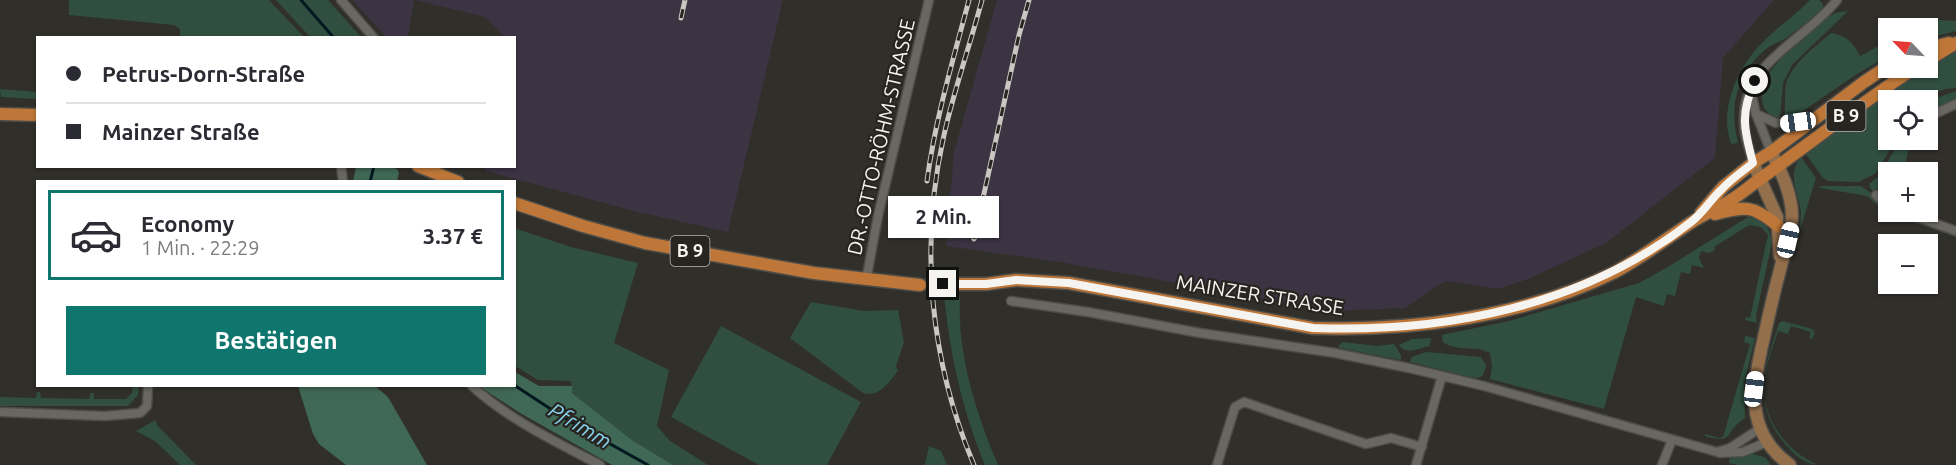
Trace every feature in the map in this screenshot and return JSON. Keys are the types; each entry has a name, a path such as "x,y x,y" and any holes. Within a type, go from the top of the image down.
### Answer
{"main road":[{"path":"1938,46 1956,42"},
{"path":"1938,54 1956,42"},
{"name":"MAINZER STRASSE","path":"1694,220 1723,187 1878,73"},
{"name":"MAINZER STRASSE","path":"943,284 986,284 1016,280 1069,283 1313,328 1352,329 1408,326 1444,322 1503,310 1582,285 1631,263 1694,220 1731,200 1900,78"},
{"path":"0,114 36,115"},
{"path":"1771,152 1786,186 1792,213 1791,228 1755,379 1755,411 1759,429 1767,442 1790,465"},
{"path":"1753,163 1773,208 1778,226 1780,269"},
{"path":"423,168 453,180"},
{"name":"B 9","path":"516,204 583,226 645,243 814,273 921,285"},
{"path":"1694,220 1747,207 1762,213 1778,226"}],"street":[{"path":"341,0 372,36"},
{"name":"DR.-OTTO-RÖHM-STRASSE","path":"866,280 878,216 929,0"},
{"path":"1753,163 1744,117 1751,89 1759,73 1769,61 1817,21 1837,0"},
{"path":"1751,89 1756,114 1771,152"},
{"path":"1938,112 1956,104"},
{"path":"1756,114 1776,123 1813,120"},
{"path":"1931,222 1956,231"},
{"path":"1011,302 1088,312 1335,353 1442,376 1716,452 1738,453 1759,447 1767,442"},
{"path":"1416,465 1442,376"},
{"path":"0,412 105,416 140,413 147,406 148,387"},
{"path":"473,387 514,417 600,465"},
{"path":"1217,465 1233,412 1240,402 1247,402 1366,444 1391,438 1422,447"},
{"path":"1716,452 1730,448 1759,429"},
{"path":"1662,465 1672,440"}],"shaded area":[{"path":"352,0 414,0 408,36 385,36"},
{"path":"415,0 783,0 728,232 634,211 486,171 484,168 516,168 516,36 504,36 485,17"},
{"path":"997,0 1774,0 1723,58 1715,158 1606,243 1528,279 1498,289 1445,281 1405,308 1332,311 1060,262 946,246 954,152"}],"green space":[{"path":"69,0 269,0 303,36 180,36 180,29 174,25 69,15"},
{"path":"276,0 328,0 360,36 309,36"},
{"path":"1810,0 1819,0 1823,8 1791,35 1766,49 1748,69 1737,92 1735,104 1735,130 1738,143 1731,144 1727,118 1729,105 1743,67 1765,40"},
{"path":"1848,11 1792,65 1783,83 1780,118 1773,116 1764,107 1762,100 1762,89 1771,70 1825,19"},
{"path":"1938,20 1956,21 1956,31 1938,36"},
{"path":"1831,33 1849,40 1860,56 1878,46 1878,62 1803,111 1784,119 1786,84 1793,69"},
{"path":"1956,51 1956,88 1938,92 1891,90 1908,78 1938,78 1938,61"},
{"path":"0,89 36,92 36,99 1,97"},
{"path":"1956,91 1956,100 1938,108 1938,97"},
{"path":"1878,100 1878,150 1890,150 1883,162 1878,162 1876,173 1859,182 1828,181 1823,178 1805,153"},
{"path":"1894,150 1909,150 1906,162 1887,162"},
{"path":"1801,157 1816,178 1798,236 1801,212 1794,170"},
{"path":"356,168 394,168 399,173 397,180 353,180"},
{"path":"1878,177 1878,194 1870,188 1869,184"},
{"path":"1820,186 1861,186 1874,195 1878,206 1867,196 1820,188 1818,193"},
{"path":"1748,217 1765,225 1772,242 1756,316 1757,323 1745,320 1746,317 1750,318 1768,235 1761,227 1749,225 1714,247 1715,250 1709,253 1701,251 1699,258 1704,268 1692,265 1690,274 1681,272 1675,296 1667,294 1664,306 1636,297 1604,409 1490,379 1492,367 1490,353 1478,349 1453,347 1443,342 1442,335 1509,321 1639,283"},
{"path":"1914,222 1956,233 1956,237"},
{"path":"516,229 571,247 638,263 614,343 669,370 657,426 670,441 708,465 673,465 632,440 572,393 571,381 538,380 516,367"},
{"path":"944,295 960,297 965,361 982,425 998,465 985,465 970,424 954,360"},
{"path":"811,302 864,311 898,310 904,342 896,366 898,371 883,388 874,393 863,393 790,338"},
{"path":"1783,321 1812,329 1815,333 1812,339 1809,338 1811,332 1791,326 1788,334 1778,331 1765,372 1779,323"},
{"path":"721,326 861,402 827,465 759,465 671,417"},
{"path":"1745,336 1755,338 1744,384 1745,418 1725,438 1705,436 1705,434 1723,437 1750,344 1744,342"},
{"path":"1431,338 1430,346 1409,351 1399,345 1412,339"},
{"path":"1343,342 1377,346 1394,344 1401,355 1401,360 1340,348 1338,346"},
{"path":"1426,352 1481,357 1486,365 1482,376 1474,378 1410,362 1412,357"},
{"path":"516,373 539,386 572,386 572,393 632,440 673,465 612,465 520,413 481,387 516,387"},
{"path":"133,387 139,387 138,395 128,406 0,406 0,397 36,398 37,392 40,392 41,398 89,399 90,393 94,393 94,399 126,399 132,393"},
{"path":"298,387 376,387 388,397 427,465 346,465 319,444 313,434"},
{"path":"1766,408 1786,442 1806,459 1818,465 1809,463 1793,453 1776,431"},
{"path":"156,420 157,425 196,465 180,465 155,441 136,431"},
{"path":"929,446 941,451 947,465 925,465"},
{"path":"1752,454 1765,457 1771,465 1729,463 1729,459"}],"waterway":[{"name":"Pfrimm","path":"301,0 332,36"},
{"name":"Pfrimm","path":"370,180 374,168"},
{"name":"Pfrimm","path":"516,386 569,421 648,465"}],"tunnel":[{"path":"920,285 943,284"}],"railway":[{"path":"681,18 685,0"},
{"path":"927,181 940,113 969,0"},
{"path":"974,465 947,385 933,303 931,261 936,177 944,135 982,0"},
{"path":"974,239 1019,35 1029,0"}],"route":[{"path":"943,284 986,284 1016,280 1069,283 1313,328 1352,329 1408,326 1464,319 1503,310 1539,300 1613,273 1652,250 1694,220 1723,187 1753,163 1744,127 1744,110 1755,81"}]}
